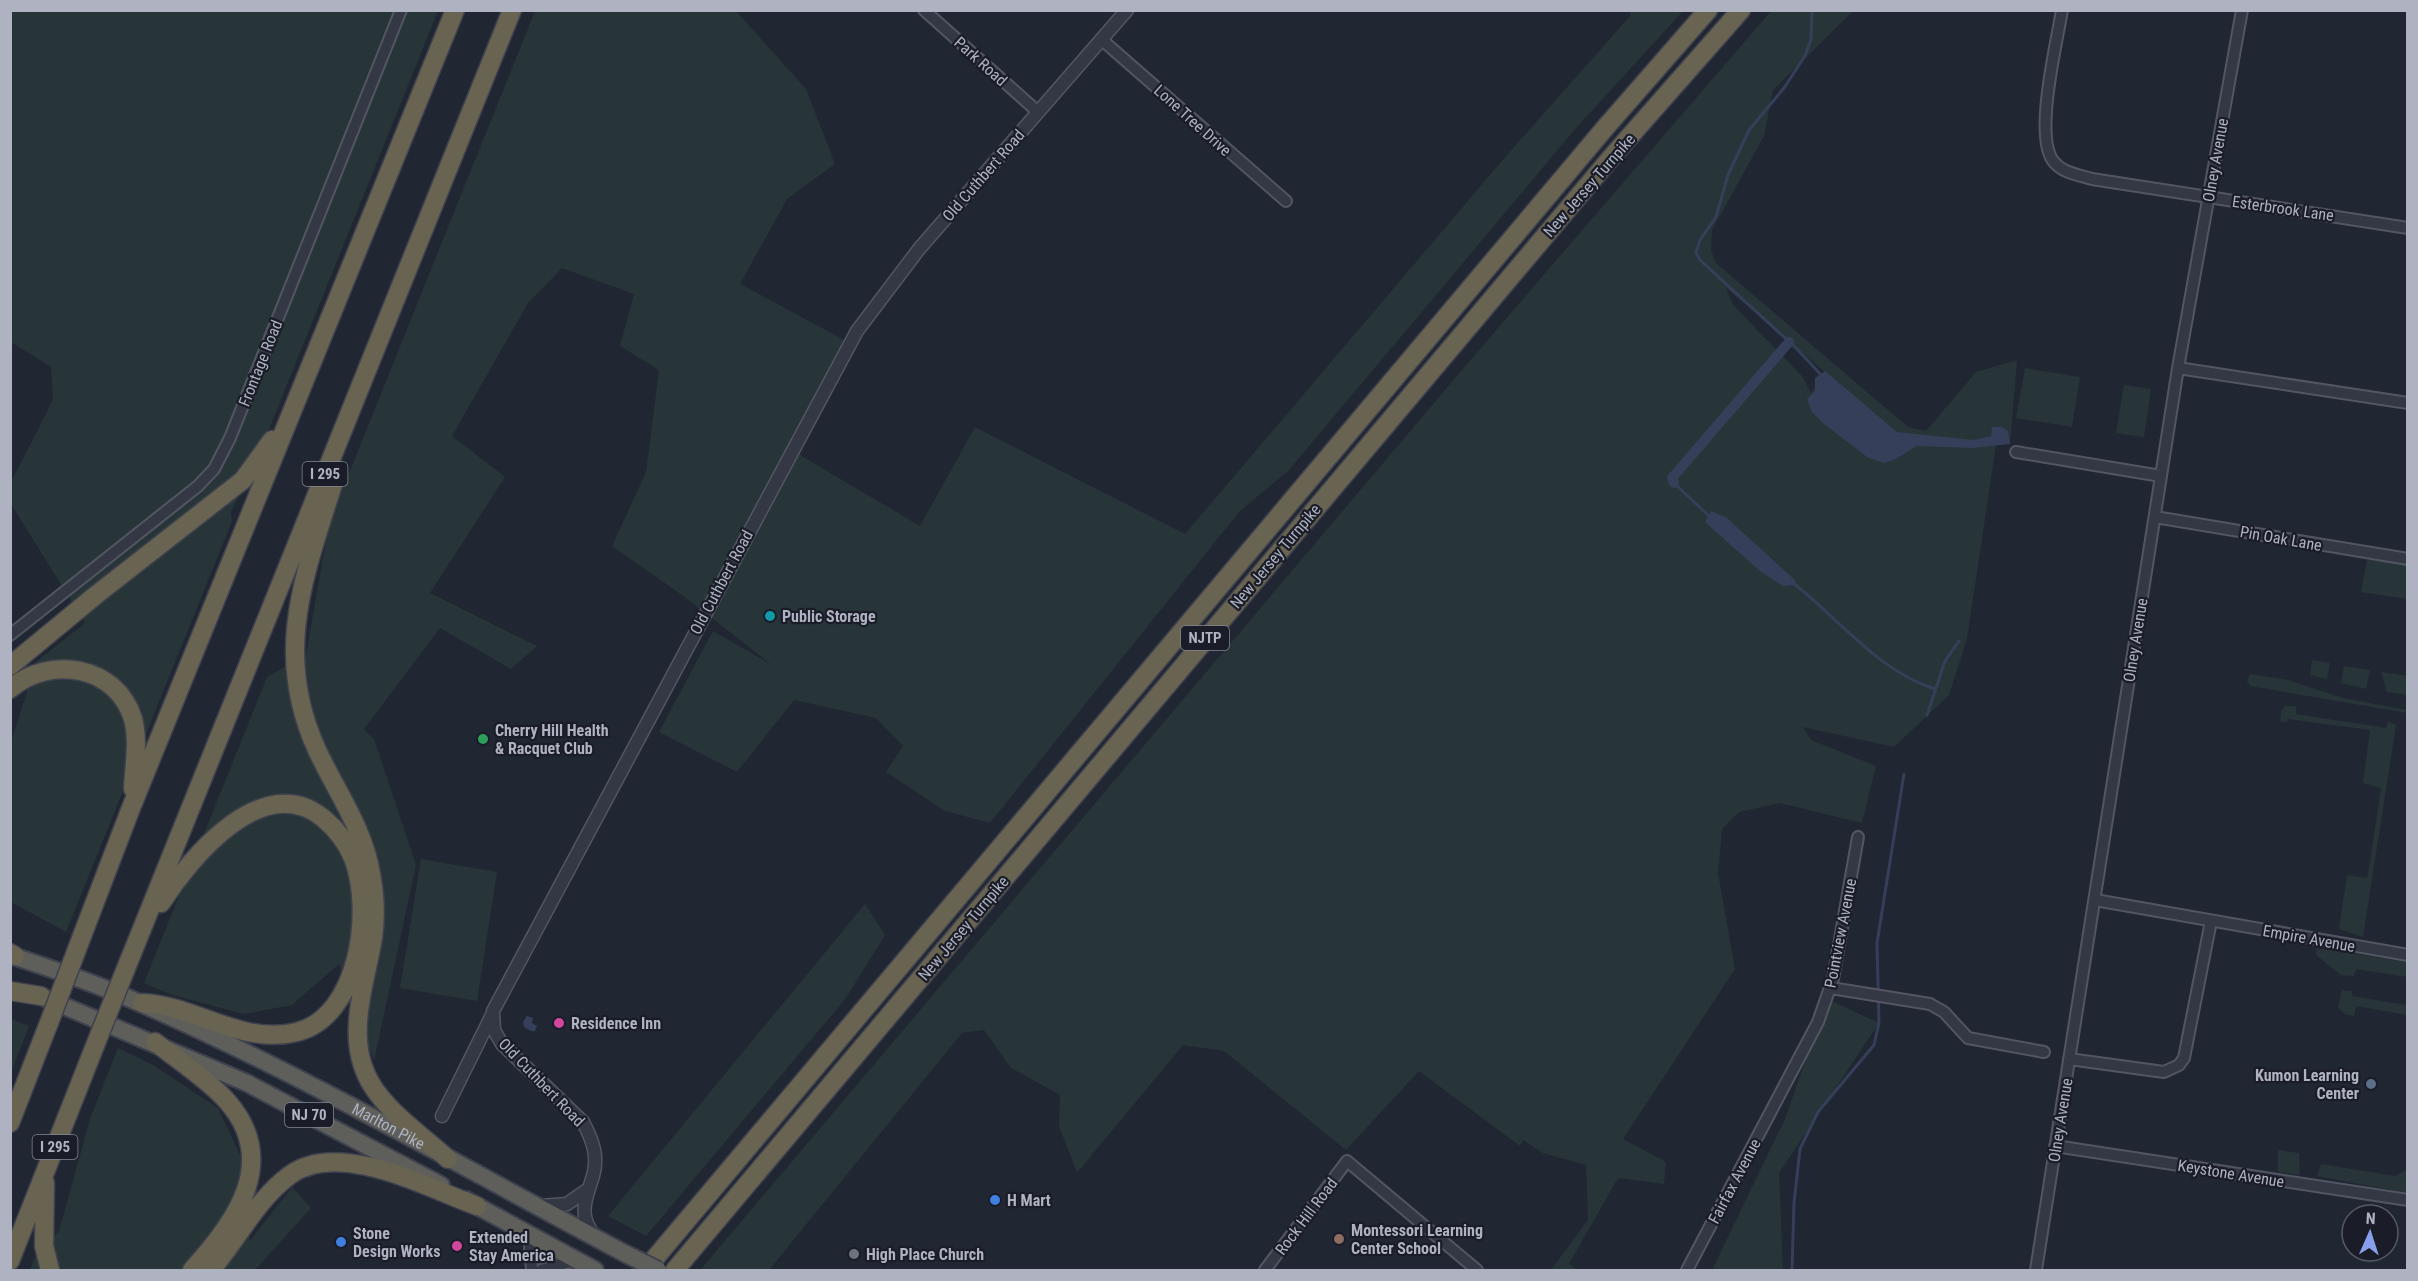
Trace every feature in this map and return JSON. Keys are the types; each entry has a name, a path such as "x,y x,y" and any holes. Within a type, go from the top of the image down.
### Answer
{"highway":[{"path":"10,1124 36,1064 52,1015 131,808 455,10"},
{"name":"I 295","path":"10,1260 512,10"},
{"name":"New Jersey Turnpike","path":"645,1270 1597,137 1708,10"},
{"name":"New Jersey Turnpike","path":"675,1270 1609,160 1741,10"},
{"path":"393,303 309,561 296,620 293,656 300,701 308,728 364,844 371,872 374,910 373,936 357,1033 362,1066 379,1095 448,1159"},
{"path":"10,666 96,595 243,480 269,444 321,342"},
{"path":"10,689 33,673 64,669 98,678 120,695 133,720 136,746 131,808"},
{"path":"139,938 171,887 205,846 244,816 262,808 282,805 301,807 315,812 332,826 353,857 359,880 361,910 359,944 352,976 333,1010 315,1024 300,1031 284,1034 259,1033 232,1029 177,1010 142,1004"},
{"name":"Marlton Pike","path":"12,955 142,1004 338,1099 658,1270"},
{"name":"Marlton Pike","path":"10,983 155,1042 247,1083 595,1270"},
{"path":"10,991 41,996"},
{"path":"155,1042 226,1100 244,1126 250,1141 250,1174 239,1208 222,1236 192,1270"},
{"path":"10,1100 36,1064"},
{"path":"211,1270 277,1187 290,1174 315,1164 354,1163 477,1206"},
{"path":"45,1173 44,1246 50,1270"}],"street":[{"name":"Frontage Road","path":"10,635 198,486 213,470 230,438 401,10"},
{"name":"Park Road","path":"924,10 1038,112"},
{"name":"Old Cuthbert Road","path":"599,1240 590,1230 584,1217 584,1203 595,1160 591,1136 583,1122 502,1044 494,1030 494,1011 857,331 919,249 1126,10"},
{"name":"Esterbrook Lane","path":"2062,10 2044,124 2047,146 2056,164 2062,170 2092,179 2408,228"},
{"name":"Olney Avenue","path":"2036,1270 2178,368 2242,10"},
{"name":"Lone Tree Drive","path":"1101,39 1286,201"},
{"path":"2178,368 2408,403"},
{"path":"2016,452 2161,476"},
{"name":"Pin Oak Lane","path":"2155,517 2408,560"},
{"name":"Pointview Avenue","path":"1782,1090 1818,1022 1831,988 1858,837"},
{"name":"Empire Avenue","path":"2095,900 2408,955"},
{"path":"2069,1059 2158,1072 2179,1065 2184,1058 2211,921"},
{"path":"1831,988 1930,1004 1944,1012 1964,1036 1978,1042 2044,1052"},
{"path":"442,1116 494,1011"},
{"name":"Fairfax Avenue","path":"1687,1270 1782,1090"},
{"name":"Keystone Avenue","path":"2055,1146 2408,1200"},
{"name":"Rock Hill Road","path":"1265,1270 1347,1161 1477,1270"},
{"path":"530,1203 559,1206 575,1200 588,1189"},
{"path":"529,1235 532,1270"},
{"path":"541,1270 577,1260"}],"shaded area":[{"path":"11,11 438,11 259,454 231,512 232,521 66,932 11,902 11,742 37,661 85,623 11,504 11,482 53,400 51,367 11,342"},
{"path":"535,11 736,11 806,89 835,164 787,199 740,284 850,343 793,451 920,526 975,427 1185,534 1506,156 1631,15 1629,11 1683,11 1577,127 1289,470 1239,512 990,823 945,811 886,772 903,746 876,718 794,700 737,772 659,732 713,631 772,665 689,600 612,546 646,472 659,370 620,346 634,294 562,268 528,303 452,436 505,477 430,593 537,646 511,669 440,628 364,729 374,739 416,865 374,1061 339,964 292,1005 244,1014 172,995 144,983 267,677 306,655 329,523"},
{"path":"1771,11 1853,11 1773,90 1764,136 1712,230 1711,250 1716,263 1908,427 1926,431 1976,372 2017,360 2010,444 1996,445 1967,639 1949,695 1894,747 1803,727 1811,740 1876,766 1862,823 1780,803 1739,812 1722,829 1718,873 1735,969 1623,1139 1666,1162 1664,1184 1618,1178 1569,1264 1578,1270 1551,1270 1588,1220 1586,1165 1543,1153 1523,1140 1520,1146 1419,1071 1346,1150 1224,1051 1183,1045 1077,1173 1059,1126 1060,1095 1011,1068 984,1030 962,1033 769,1270 701,1269 1467,364","holes":["1726,288 1825,372 1811,393 1802,376 1733,305"]},
{"path":"2025,368 2080,377 2072,427 2016,418"},
{"path":"2124,385 2151,389 2144,437 2116,433"},
{"path":"2367,559 2407,565 2407,599 2361,592"},
{"path":"2312,660 2330,663 2327,679 2310,675"},
{"path":"2344,666 2370,670 2366,689 2341,683"},
{"path":"2381,672 2407,676 2407,695 2387,692"},
{"path":"2250,674 2288,680 2343,698 2407,710 2407,713 2250,686 2247,681"},
{"path":"2285,706 2296,706 2296,714 2386,728 2388,721 2396,725 2363,937 2339,929 2347,875 2367,878 2368,874 2381,788 2363,783 2370,730 2288,719 2287,722 2280,722 2281,711"},
{"path":"421,859 497,872 477,1001 400,988"},
{"path":"865,904 885,935 846,998 646,1236 608,1216"},
{"path":"2317,948 2407,962 2407,977 2356,969 2354,976 2341,975 2316,955"},
{"path":"2342,990 2352,991 2352,996 2405,1005 2407,998 2407,1015 2356,1006 2354,1016 2345,1014 2338,1007"},
{"path":"1827,999 1879,1023 1779,1173 1783,1270 1712,1270 1785,1119"},
{"path":"10,1019 29,1026 11,1073"},
{"path":"118,1048 153,1065 218,1108 240,1155 250,1241 292,1187 311,1208 255,1270 30,1270 34,1259 59,1231 90,1119"},
{"path":"2278,1150 2299,1153 2300,1175 2278,1172"},
{"path":"2321,1164 2395,1176 2407,1170 2407,1193 2317,1176"}],"water":[{"path":"1825,371 1897,432 1974,440 1991,436 1992,427 2002,427 2008,431 2010,444 1971,448 1917,446 1894,460 1883,463 1867,457 1812,412 1807,399 1815,391 1815,378"},
{"path":"1711,511 1727,518 1796,581 1794,585 1783,586 1760,571 1705,522"},
{"path":"527,1016 533,1018 532,1023 537,1026 535,1031 524,1027 523,1022"}],"waterway":[{"path":"1812,10 1811,39 1805,56 1784,88 1749,130 1728,175 1716,217 1700,240 1696,253 1700,260 1797,349 1822,376"},
{"path":"1674,483 1672,478 1789,342"},
{"path":"1674,483 1710,517"},
{"path":"1792,582 1877,657 1895,670 1935,689"},
{"path":"1927,715 1945,661 1959,641"},
{"path":"1792,1270 1794,1203 1800,1149 1818,1112 1874,1045 1879,1023 1877,943 1904,774"}],"place":[{"name":"Public Storage","path":"770,616"},
{"name":"Cherry Hill Health & Racquet Club","path":"483,739"},
{"name":"Residence Inn","path":"559,1023"},
{"name":"Kumon Learning Center","path":"2371,1084"},
{"name":"H Mart","path":"995,1200"},
{"name":"Montessori Learning Center School","path":"1339,1239"},
{"name":"Stone Design Works","path":"341,1242"},
{"name":"Extended Stay America","path":"457,1246"},
{"name":"High Place Church","path":"854,1254"}]}
